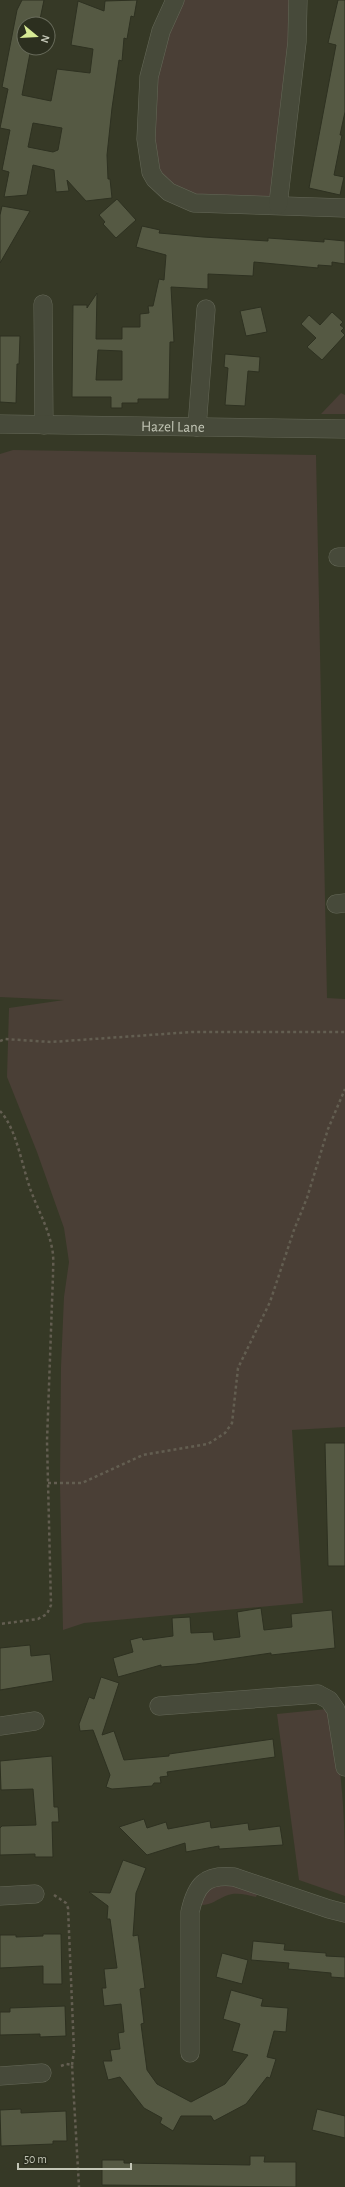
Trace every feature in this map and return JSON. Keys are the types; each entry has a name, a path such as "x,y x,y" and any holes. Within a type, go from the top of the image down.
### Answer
{"street":[{"path":"175,0 161,31 149,77 146,139 151,172 169,192 194,203 345,208"},
{"path":"278,205 297,42 298,0"},
{"path":"43,304 44,425"},
{"path":"197,426 206,309"},
{"name":"Hazel Lane","path":"0,424 345,429"},
{"path":"158,1706 318,1694 329,1700 336,1710 345,1767"},
{"path":"0,1726 35,1721"},
{"path":"190,2053 190,1912 195,1895 205,1881 220,1875 234,1877 345,1913"},
{"path":"0,1896 35,1894"},
{"path":"0,2076 42,2073"}],"path":[{"path":"0,1040 52,1042 192,1032 345,1032"},
{"path":"48,1483 82,1483 143,1455 208,1444 225,1433 232,1423 238,1368 248,1344 260,1326 270,1302 291,1237 307,1198 328,1129 345,1089"},
{"path":"0,1111 9,1125 31,1192 41,1211 52,1250 47,1441 50,1609 47,1614 38,1619 0,1624"},
{"path":"54,1895 66,1903 68,1908 74,2051 72,2065 79,2187"},
{"path":"61,2066 66,2064 72,2065"}],"shaded area":[{"path":"181,0 292,0 292,34 271,192 269,197 202,199 180,192 157,170 154,117 155,91 159,64"},
{"path":"341,393 345,395 345,414 321,414"},
{"path":"13,450 316,455 327,998 345,999 345,1427 292,1430 303,1603 84,1623 63,1630 60,1484 61,1367 64,1297 69,1262 64,1228 37,1152 7,1077 9,1008 64,1000 0,997 0,454"},
{"path":"327,1709 333,1731 341,1777 345,1849 345,1896 299,1880 277,1714"},
{"path":"221,1881 258,1892 256,1897 242,1894 231,1894 211,1903 199,1905 203,1894"}],"building":[{"path":"22,0 44,0 41,16 16,16 16,56 29,56 22,95 51,101 57,69 90,73 93,49 71,45 78,1 104,11 105,1 137,0 134,17 131,16 127,39 124,38 122,61 119,60 112,108 107,155 108,179 110,179 112,198 86,201 67,180 69,191 56,192 54,170 33,165 27,195 4,197 9,172 2,170 10,130 0,128 8,89 2,87 17,10","holes":["33,123 62,128 58,150 53,152 28,147"]},
{"path":"338,0 345,0 345,112 334,175 344,177 340,195 309,188 336,45 328,43"},
{"path":"117,199 136,220 116,238 103,224 105,222 99,215"},
{"path":"2,206 30,211 0,263 0,215"},
{"path":"142,226 160,230 159,233 203,237 268,241 268,238 324,242 324,239 345,241 345,264 332,262 332,266 318,265 318,268 254,262 253,276 208,274 208,289 171,287 174,342 170,342 169,399 138,399 138,403 122,403 122,408 111,408 111,397 72,397 73,305 87,305 87,308 97,293 96,339 122,339 122,327 140,327 140,314 149,313 148,306 153,306 159,279 164,280 166,255 136,247","holes":["98,350 122,351 122,380 96,380"]},
{"path":"261,307 267,332 246,336 240,311"},
{"path":"332,312 343,322 340,325 344,328 341,331 345,335 322,360 307,347 316,338 301,324 309,315 320,325"},
{"path":"0,336 20,336 19,364 17,364 16,403 0,402"},
{"path":"225,354 260,357 259,372 248,371 245,406 225,405 228,368 224,367"},
{"path":"325,1443 345,1443 345,1566 328,1566"},
{"path":"261,1608 264,1630 292,1627 291,1614 332,1610 335,1648 271,1655 271,1653 196,1664 161,1667 161,1665 118,1677 113,1658 133,1652 130,1640 142,1637 143,1640 173,1636 172,1618 190,1617 191,1633 213,1632 214,1640 240,1637 237,1612"},
{"path":"30,1645 31,1656 50,1654 53,1681 0,1690 0,1648"},
{"path":"101,1677 119,1683 102,1735 114,1731 124,1760 169,1756 169,1754 273,1739 275,1757 167,1772 168,1776 160,1777 161,1783 154,1783 152,1786 112,1789 106,1787 110,1775 93,1730 80,1731 79,1724 89,1697 94,1699"},
{"path":"52,1756 54,1807 58,1807 59,1822 52,1822 53,1857 35,1857 35,1854 0,1855 0,1828 2,1826 36,1825 33,1789 1,1790 0,1761"},
{"path":"144,1819 147,1828 166,1822 168,1829 210,1821 211,1828 248,1823 249,1830 280,1826 283,1845 219,1849 219,1846 186,1852 185,1843 147,1855 119,1827"},
{"path":"123,1860 146,1868 136,1893 133,1936 138,1935 145,1988 140,1989 144,2023 141,2024 147,2070 157,2084 191,2102 225,2084 248,2055 232,2051 240,2024 223,2019 231,1990 263,1999 261,2006 288,2008 286,2032 274,2031 267,2057 276,2059 270,2078 267,2077 246,2104 214,2121 211,2116 181,2116 173,2131 160,2123 162,2118 144,2108 120,2077 108,2080 103,2061 112,2061 110,2050 120,2049 118,2033 124,2032 121,2004 104,2006 102,1988 106,1988 104,1969 117,1968 110,1919 107,1919 108,1906 89,1892 110,1893"},
{"path":"43,1934 61,1934 62,1984 43,1984 43,1966 0,1968 0,1935 16,1935 16,1937 43,1936"},
{"path":"253,1941 285,1944 284,1950 326,1953 326,1956 345,1957 345,1978 331,1977 331,1973 288,1969 289,1963 251,1960"},
{"path":"222,1953 248,1960 242,1984 216,1977"},
{"path":"65,2006 66,2036 40,2037 40,2034 0,2035 0,2012 10,2012 10,2008"},
{"path":"21,2109 21,2113 66,2111 67,2141 53,2141 53,2144 1,2146 0,2110"},
{"path":"317,2109 345,2116 345,2138 312,2130"},
{"path":"250,2156 265,2156 264,2162 296,2162 296,2187 102,2185 102,2160 124,2160 124,2163 250,2165"}]}
